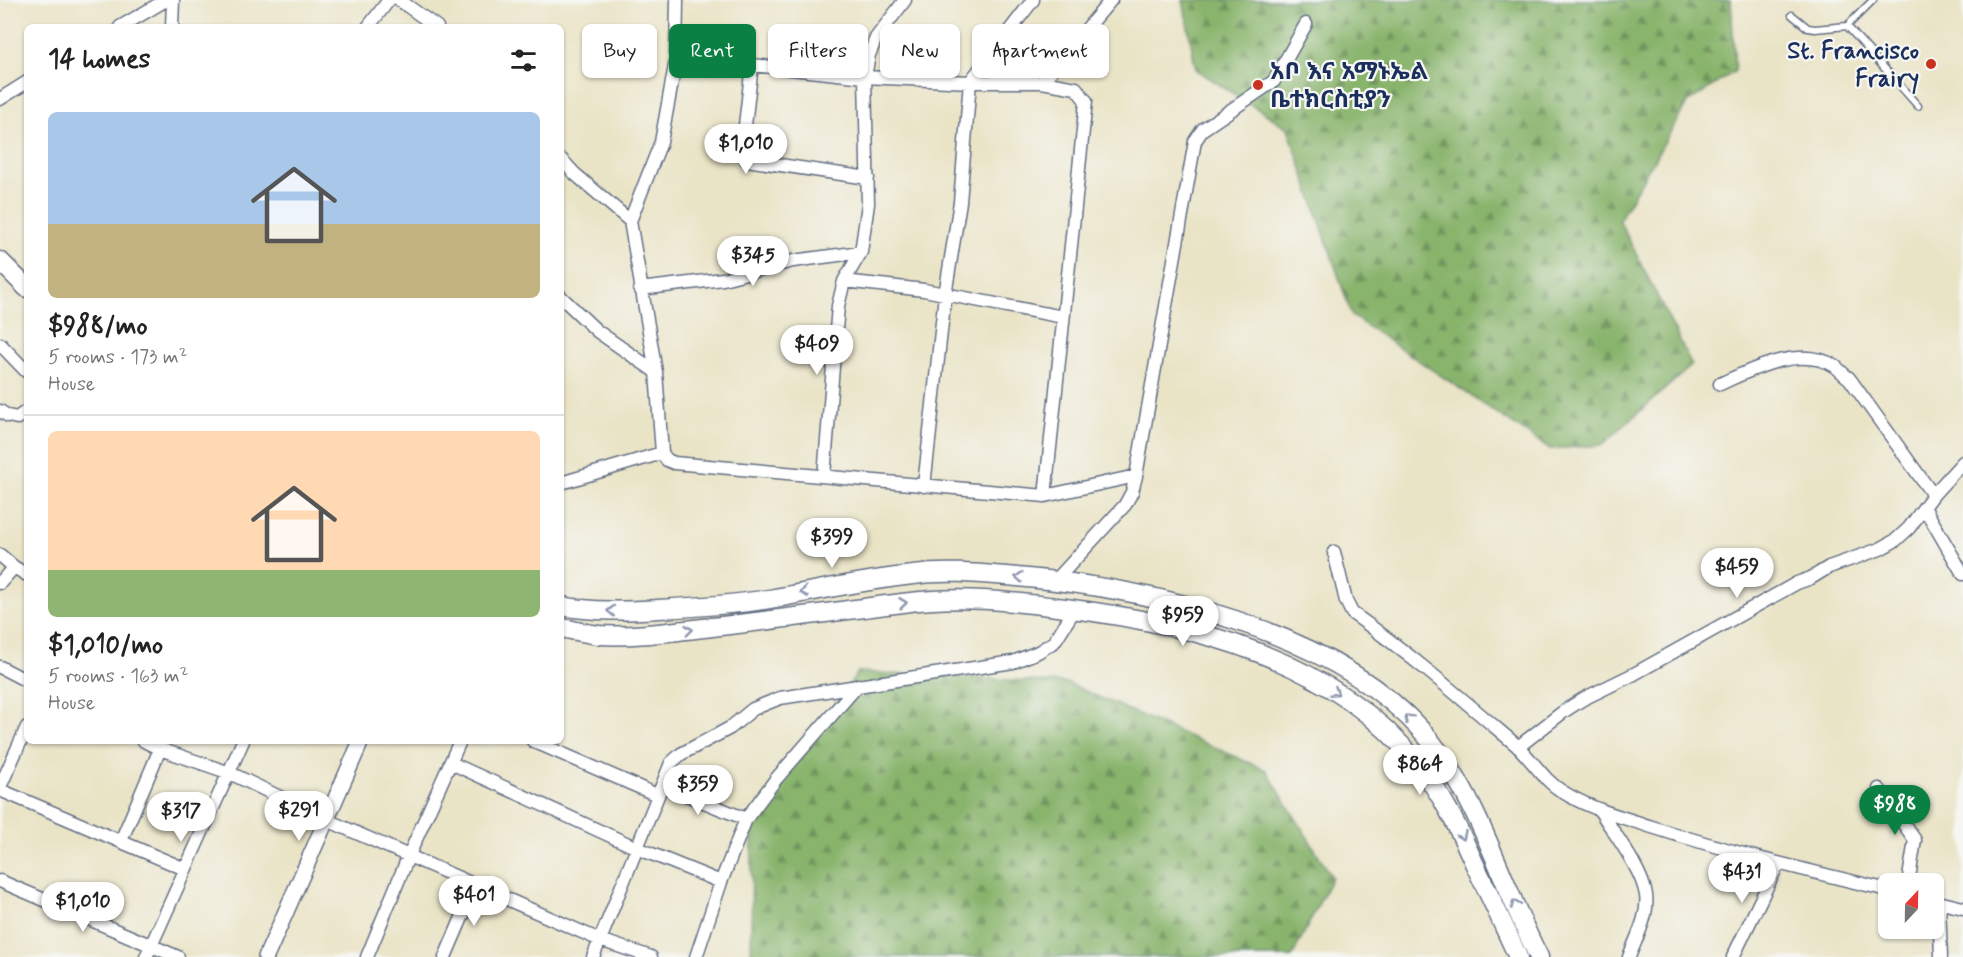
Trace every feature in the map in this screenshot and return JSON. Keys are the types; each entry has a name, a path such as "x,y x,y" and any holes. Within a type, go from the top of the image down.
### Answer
{"main road":[{"path":"0,261 24,285"},
{"path":"564,606 611,612 684,608 766,599 915,574 956,572 1056,580 1098,587 1183,604 1233,619 1292,642 1363,682 1397,707 1422,731 1443,758 1463,792 1539,957"},
{"path":"856,583 861,608"},
{"path":"564,629 597,635 639,635 779,620 921,600 956,598 995,599 1081,610 1152,622 1216,637 1284,663 1326,686 1365,711 1401,744 1434,784 1453,817 1518,957"}],"street":[{"path":"125,24 166,0"},
{"path":"172,24 173,0"},
{"path":"370,24 389,0"},
{"path":"399,0 433,24"},
{"path":"677,24 678,0"},
{"path":"868,60 876,38 905,0"},
{"path":"924,486 945,295 960,202 970,82 1032,0"},
{"path":"1042,82 1111,0"},
{"path":"1056,580 1125,504 1132,492 1195,141 1203,129 1274,81 1306,24"},
{"path":"868,77 970,82 1042,82 1076,88 1086,101 1045,496"},
{"path":"673,78 661,142 630,221 656,372 662,453 667,460 674,463 1045,496 1136,477"},
{"path":"750,78 742,151 746,159 867,178"},
{"path":"824,476 838,306 844,281 861,252 868,204 865,78"},
{"path":"0,99 24,84"},
{"path":"564,162 630,221"},
{"path":"640,289 723,279 793,261 861,252"},
{"path":"844,281 924,290 1063,317"},
{"path":"564,300 597,331 656,372"},
{"path":"0,344 24,369"},
{"path":"1720,384 1771,362 1796,358 1821,360 1835,366 1849,378 1933,495"},
{"path":"0,411 17,418 24,413"},
{"path":"564,482 662,453"},
{"path":"1518,747 1583,699 1634,674 1797,583 1829,567 1880,549 1896,540 1909,528 1933,495 1963,462"},
{"path":"1924,507 1963,574"},
{"path":"1334,552 1352,613 1465,701 1518,747 1548,781 1562,792 1599,809 1684,837 1778,864 1878,888"},
{"path":"0,555 24,573"},
{"path":"0,583 14,567"},
{"path":"593,957 659,790 671,764 681,754 730,728 753,709 780,698 1013,662 1038,652 1054,642 1081,610"},
{"path":"0,667 24,679"},
{"path":"696,957 721,882 746,819 776,779 858,685"},
{"path":"24,734 1,784 185,869"},
{"path":"150,744 230,773 327,820 600,939 651,957"},
{"path":"148,951 242,744"},
{"path":"266,957 360,744"},
{"path":"371,956 409,855 459,744"},
{"path":"541,744 659,790 746,819"},
{"path":"121,841 160,749"},
{"path":"452,763 637,848 721,882"},
{"path":"1879,789 1915,840 1910,873"},
{"path":"1599,809 1640,874 1646,895 1640,928 1629,957"},
{"path":"1733,957 1778,864"},
{"path":"0,881 148,951 178,957"},
{"path":"445,957 476,885"},
{"path":"1944,904 1963,908"},
{"path":"1939,939 1941,957"}],"lane":[{"path":"1792,15 1808,28 1847,26 1873,0"},
{"path":"1847,26 1918,106"}],"green space":[{"path":"1183,0 1731,0 1735,71 1687,103 1619,220 1692,365 1602,445 1550,449 1352,316 1288,128 1196,70"},
{"path":"858,672 1067,683 1266,770 1332,877 1292,957 751,957 752,824"}],"place":[{"name":"St. Francisco Frairy","path":"1931,64"},
{"name":"አቦ እና አማኑኤል ቤተክርስቲያን","path":"1258,85"}]}
